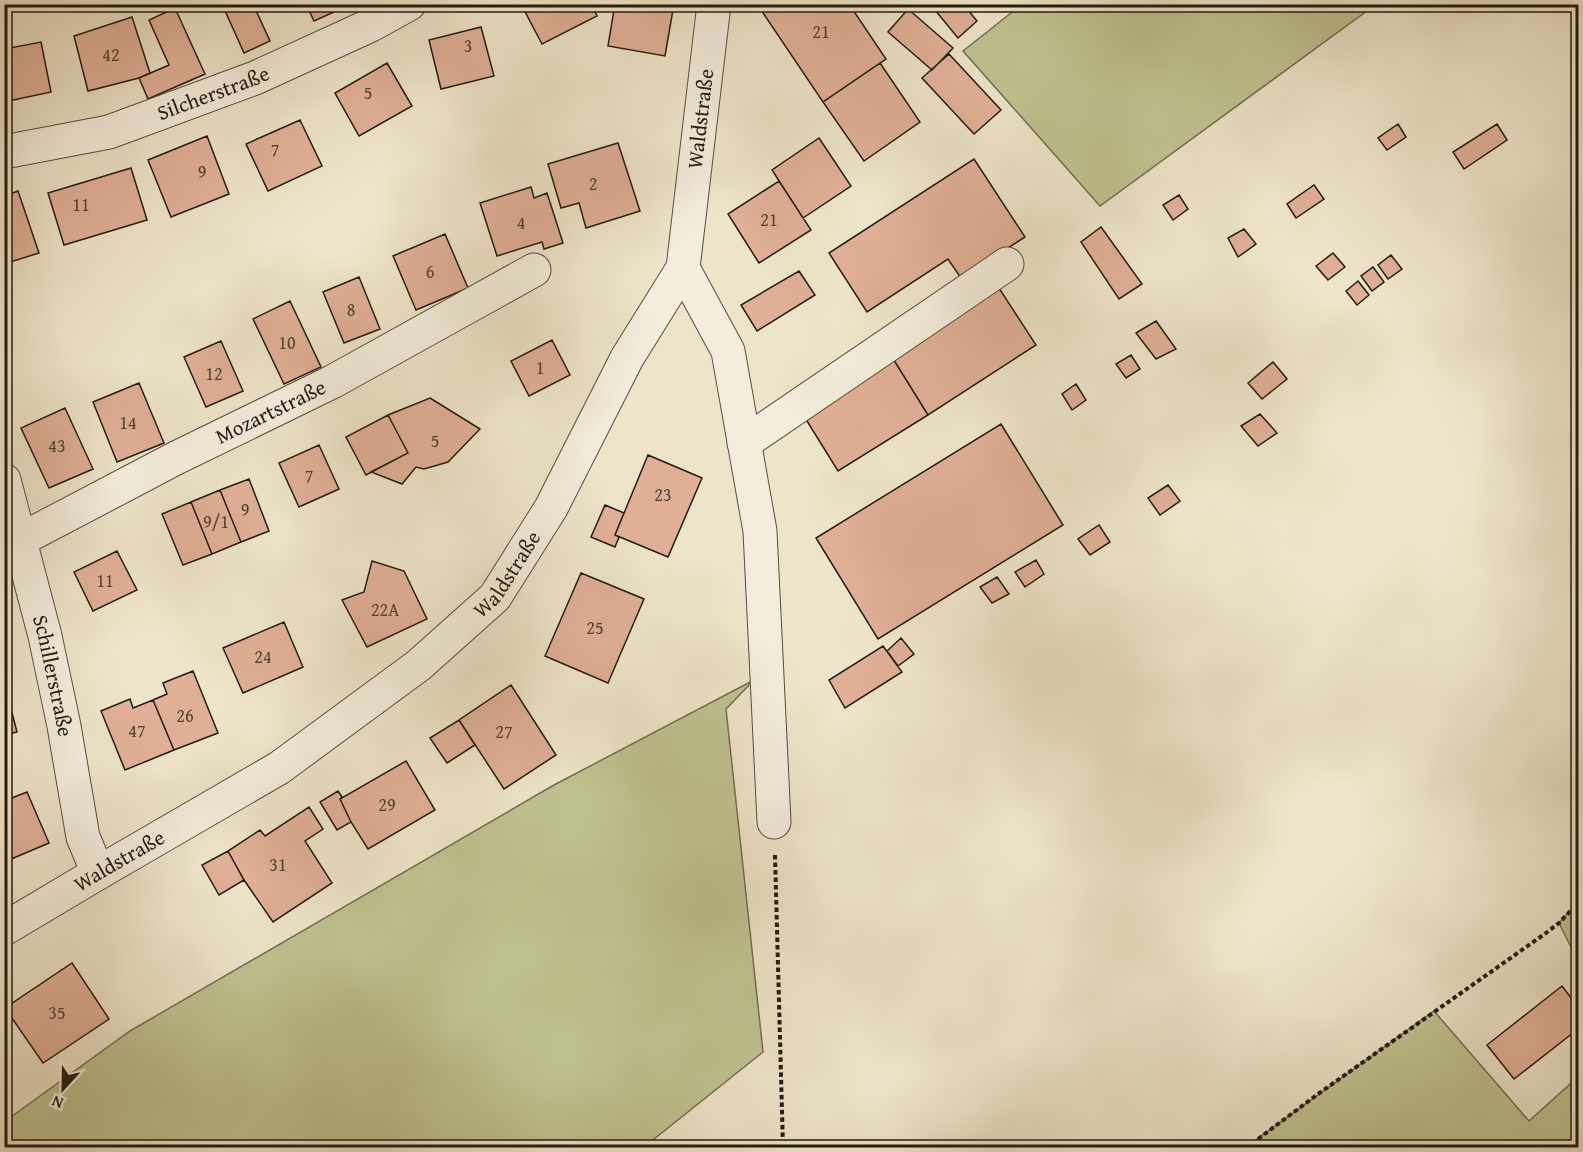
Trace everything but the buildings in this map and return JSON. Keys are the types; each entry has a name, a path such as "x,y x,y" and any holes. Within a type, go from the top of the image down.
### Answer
{"street":[{"name":"Silcherstraße","path":"4,152 109,132 255,78 371,26 409,4"},
{"name":"Waldstraße","path":"4,930 279,768 419,665 495,597 551,508 627,358 683,268 714,4"},
{"path":"744,443 1007,264"},
{"path":"683,268 728,351 760,531 774,822"},
{"name":"Mozartstraße","path":"12,542 332,382 534,270"},
{"name":"Schillerstraße","path":"4,480 12,542 50,659 83,837 98,873"}],"path":[{"path":"774,822 783,1148"},
{"path":"1246,1148 1328,1087 1546,933 1578,903"}],"green space":[{"path":"1021,5 1375,5 1100,206 963,51"},
{"path":"754,680 726,709 763,1052 644,1147 5,1148 4,1122 130,1031 554,785"},
{"path":"1578,903 1578,961 1559,923"},
{"path":"1434,1011 1529,1121 1578,1077 1578,1147 1246,1147"}]}
